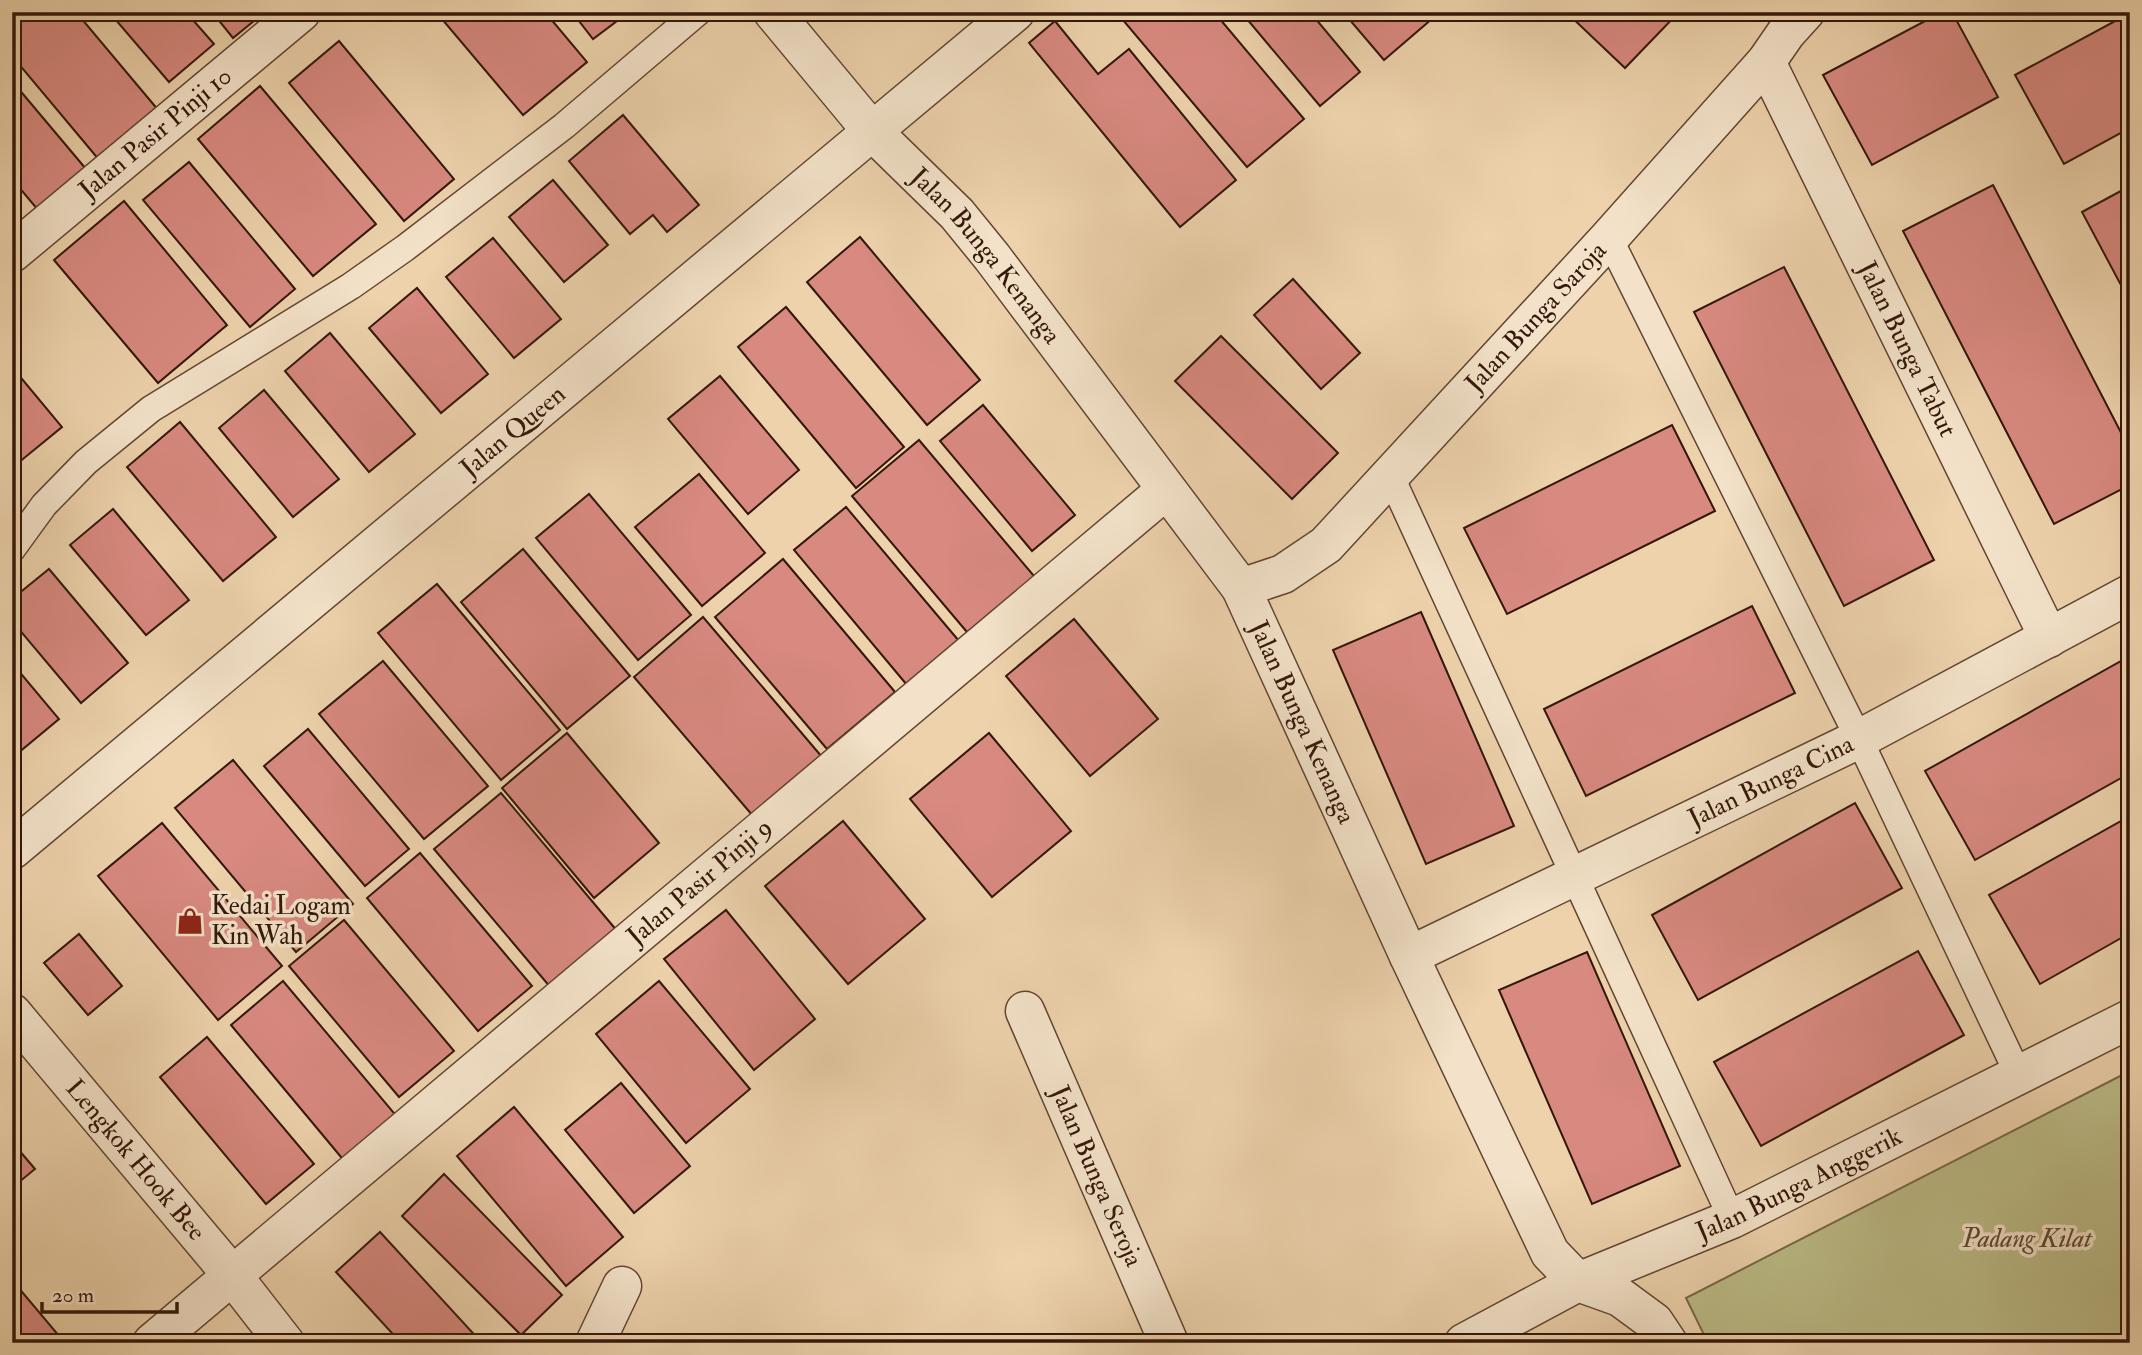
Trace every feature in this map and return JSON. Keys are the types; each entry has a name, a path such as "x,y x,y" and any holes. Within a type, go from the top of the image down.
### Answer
{"street":[{"name":"Jalan Pasir Pinji 10","path":"12,253 301,12"},
{"name":"Jalan Bunga Kenanga","path":"773,12 871,130 966,225 1241,588 1409,956 1550,1253 1578,1282 1620,1297 1654,1322 1668,1343"},
{"name":"Jalan Queen","path":"12,850 1015,12"},
{"name":"Jalan Bunga Saroja","path":"1241,588 1283,574 1326,545 1609,238 1766,62 1805,12"},
{"name":"Jalan Bunga Tabut","path":"1766,62 2049,638"},
{"name":"Jalan Pasir Pinji 9","path":"152,1343 1166,490"},
{"name":"Jalan Bunga Cina","path":"1409,956 1859,739 2130,594"},
{"name":"Jalan Bunga Seroja","path":"1025,1011 1169,1343"},
{"name":"Lengkok Hook Bee","path":"12,1013 232,1275 285,1343"},
{"name":"Jalan Bunga Anggerik","path":"1464,1343 1578,1282 1732,1219 2130,1019"},
{"path":"595,1343 622,1286"}],"lane":[{"path":"12,549 44,505 86,462 151,409 351,286 405,248 564,126 698,12"},
{"path":"1609,238 1859,739 2019,1076"},
{"path":"1391,477 1732,1219"}],"green space":[{"name":"Padang Kilat","path":"2130,1071 2130,1343 1708,1343 1686,1298"}],"building":[{"path":"12,12 76,12 159,111 100,161 12,56"},
{"path":"109,12 186,12 214,44 169,82"},
{"path":"212,12 265,12 233,38"},
{"path":"436,12 545,12 587,62 523,115"},
{"path":"572,12 629,12 593,39"},
{"path":"1214,12 1304,119 1247,167 1117,13"},
{"path":"1241,12 1310,12 1360,72 1320,106"},
{"path":"1343,12 1440,12 1384,60"},
{"path":"1566,12 1679,12 1625,68"},
{"path":"1942,12 1952,12 1998,97 1872,165 1823,75"},
{"path":"2130,13 2130,128 2064,164 2015,75"},
{"path":"1055,21 1098,74 1129,49 1236,180 1180,227 1029,43"},
{"path":"339,41 454,179 404,221 289,83"},
{"path":"12,81 86,169 38,210 12,179"},
{"path":"260,86 376,224 313,276 198,139"},
{"path":"623,115 699,205 667,232 653,215 630,234 569,161"},
{"path":"189,162 295,289 250,327 143,200"},
{"path":"553,180 608,245 564,282 509,217"},
{"path":"1993,185 2130,450 2130,485 2054,524 1903,231"},
{"path":"2130,186 2130,302 2082,212"},
{"path":"124,201 227,325 158,383 54,260"},
{"path":"860,237 980,380 927,425 807,282"},
{"path":"493,238 561,319 514,358 446,277"},
{"path":"1784,267 1934,560 1844,606 1694,312"},
{"path":"1293,279 1360,353 1321,389 1254,315"},
{"path":"417,288 488,374 441,413 369,328"},
{"path":"786,307 904,447 856,488 738,347"},
{"path":"330,333 415,434 369,472 285,371"},
{"path":"1221,336 1338,453 1292,499 1175,381"},
{"path":"12,367 62,427 12,468"},
{"path":"720,376 799,470 748,514 668,419"},
{"path":"264,390 339,479 293,517 219,428"},
{"path":"983,405 1075,515 1032,551 940,441"},
{"path":"180,422 276,537 223,581 127,467"},
{"path":"1672,425 1715,511 1507,614 1464,528"},
{"path":"919,440 1039,582 972,638 852,496"},
{"path":"699,474 765,553 702,606 635,527"},
{"path":"589,494 691,615 638,660 536,538"},
{"path":"846,507 959,641 907,685 794,550"},
{"path":"113,509 189,600 146,635 70,545"},
{"path":"523,549 630,676 567,729 461,602"},
{"path":"783,559 895,692 827,749 715,617"},
{"path":"49,569 128,663 81,703 12,621 12,599"},
{"path":"437,584 560,730 501,780 378,633"},
{"path":"1752,606 1795,693 1586,796 1544,709"},
{"path":"1421,612 1514,826 1426,864 1333,650"},
{"path":"703,617 822,757 753,816 634,677"},
{"path":"1074,619 1158,719 1090,776 1006,676"},
{"path":"2130,656 2130,773 1975,860 1925,771"},
{"path":"383,661 488,786 424,839 319,714"},
{"path":"12,663 59,719 12,758"},
{"path":"308,729 409,849 365,886 264,766"},
{"path":"567,733 659,843 594,898 502,788"},
{"path":"989,733 1071,831 992,897 910,799"},
{"path":"233,760 353,904 296,952 175,808"},
{"path":"501,793 618,932 551,988 434,849"},
{"path":"1855,803 1902,888 1698,1000 1652,915"},
{"path":"2130,816 2130,933 2040,984 1989,895"},
{"path":"843,821 925,919 848,984 765,886"},
{"name":"Kedai Logam Kin Wah","path":"162,823 282,966 218,1020 98,876"},
{"path":"420,853 532,986 478,1031 367,898"},
{"path":"726,910 815,1019 754,1070 664,959"},
{"path":"344,920 454,1051 399,1097 289,966"},
{"path":"79,934 122,986 88,1015 44,963"},
{"path":"1918,951 1964,1035 1761,1146 1714,1062"},
{"path":"1587,952 1680,1166 1592,1204 1499,990"},
{"path":"283,981 399,1119 346,1163 231,1025"},
{"path":"659,981 750,1089 686,1143 596,1034"},
{"path":"207,1037 314,1164 266,1204 160,1077"},
{"path":"621,1083 690,1166 634,1213 565,1130"},
{"path":"514,1107 623,1237 566,1286 457,1156"},
{"path":"12,1142 35,1169 12,1188"},
{"path":"444,1174 562,1295 521,1335 402,1216"},
{"path":"380,1232 482,1343 401,1343 336,1272"},
{"path":"12,1280 65,1343 12,1343"}],"place":[{"name":"Kedai Logam Kin Wah","path":"190,921"}]}
